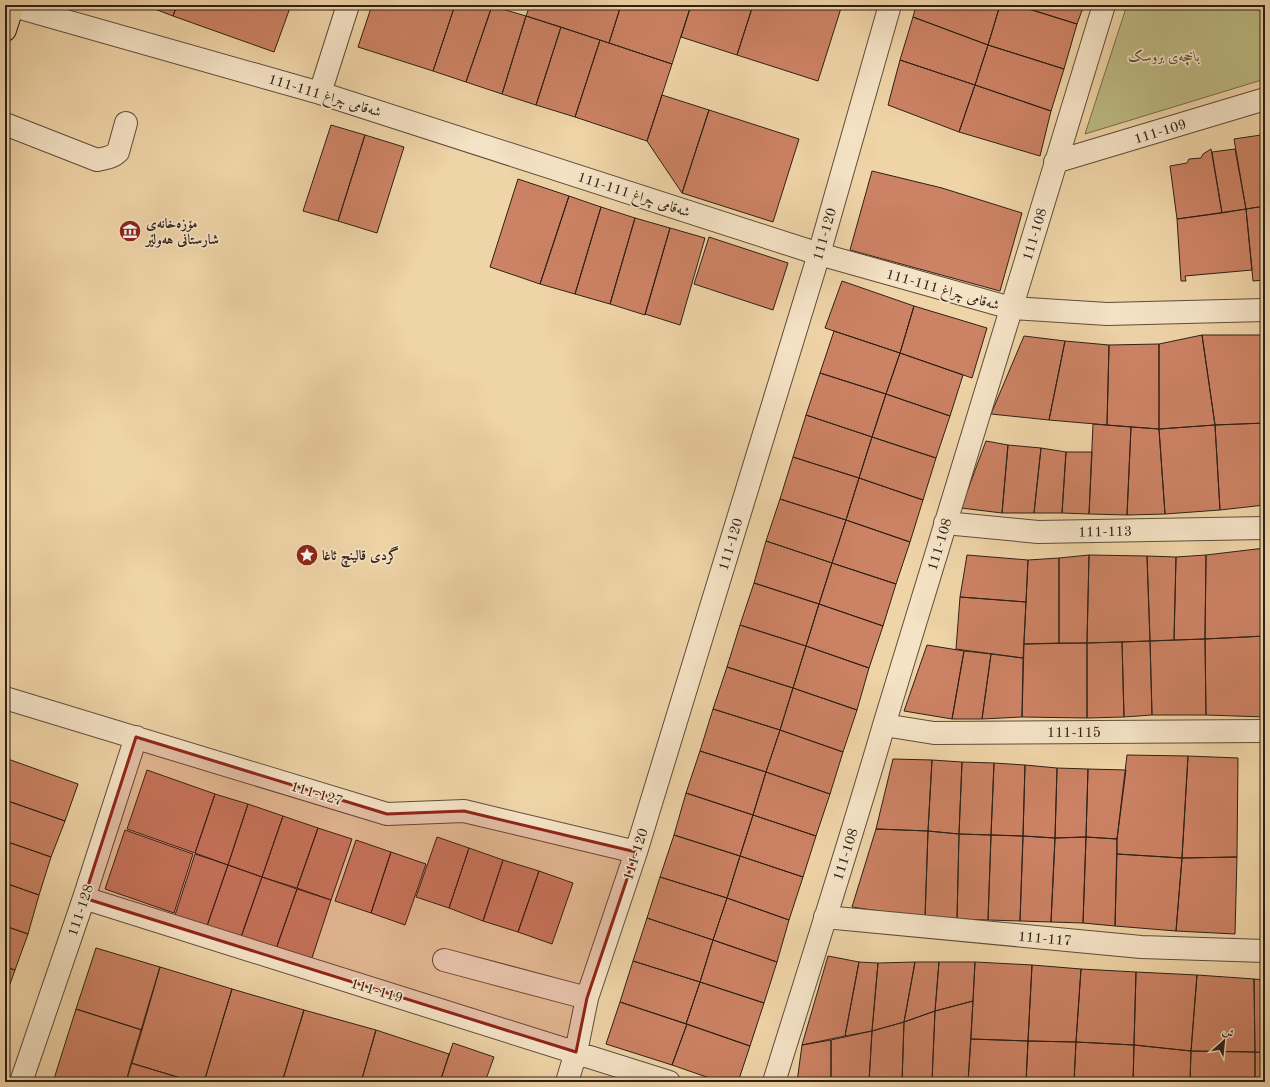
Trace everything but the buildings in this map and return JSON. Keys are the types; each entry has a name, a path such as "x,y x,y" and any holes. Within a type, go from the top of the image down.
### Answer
{"main road":[{"path":"5,30 13,6"}],"street":[{"path":"320,93 348,5"},
{"name":"111-120","path":"567,1082 576,1052 587,998 636,852 819,254 890,5"},
{"name":"111-108","path":"774,1082 825,917 852,836 945,523 1104,5"},
{"name":"شەقامی چراغ 111-111","path":"13,6 320,93 819,254 1011,308 1107,314 1265,310"},
{"name":"111-109","path":"1055,162 1265,99"},
{"path":"5,124 97,160 115,155 118,152 126,123"},
{"name":"111-113","path":"945,523 1038,532 1265,528"},
{"name":"111-127","path":"5,698 388,814 464,811 636,852"},
{"name":"111-115","path":"884,725 934,733 1265,731"},
{"name":"111-128","path":"21,1082 84,898 136,737"},
{"name":"111-119","path":"84,898 669,1082"},
{"name":"111-117","path":"825,917 1141,947 1265,951"},
{"path":"444,960 587,998"}],"highlighted area":[{"path":"136,737 387,814 464,811 636,852 587,998 576,1052 84,898"}],"green space":[{"name":"باخچەی بروسک","path":"1127,5 1265,5 1265,79 1085,134"}],"place":[{"name":"مۆزەخانەی شارستانی هەولێر","path":"130,231"},
{"name":"گردی قالینچ ئاغا","path":"307,555"}]}
